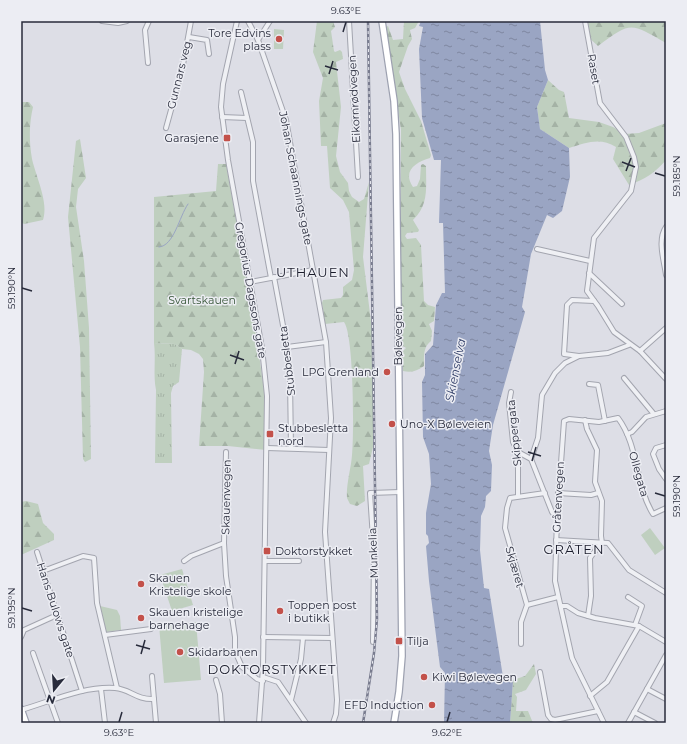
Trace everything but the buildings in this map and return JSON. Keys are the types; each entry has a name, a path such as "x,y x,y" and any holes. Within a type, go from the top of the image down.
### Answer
{"main road":[{"name":"Bølevegen","path":"382,21 396,123 401,652 393,723"},
{"path":"21,709 26,723"}],"street":[{"path":"102,21 118,23 124,21"},
{"path":"148,63 145,30 149,21"},
{"name":"Gunnars veg","path":"166,128 182,70 191,21"},
{"name":"Gregorius Dagssons gate","path":"237,21 223,84 222,117 265,371 267,448 263,679 259,722"},
{"name":"Johan Schaannings gate","path":"248,21 258,40 286,120 326,342 330,407 325,532 337,700 336,714 333,723"},
{"path":"258,40 270,21"},
{"name":"Eikornrødvegen","path":"349,21 358,177"},
{"name":"Raset","path":"585,21 599,97 602,106 608,115 618,124 626,137 634,157 636,174 627,196 594,238 587,291 610,327 630,345 640,351 666,379"},
{"path":"189,37 207,40 209,54"},
{"name":"Stubbesletta","path":"241,92 254,151 253,181 287,347 292,406 291,448"},
{"path":"222,117 247,118"},
{"path":"666,227 663,232 662,243 666,275"},
{"path":"537,249 590,261"},
{"path":"250,282 313,270"},
{"path":"589,273 622,304"},
{"path":"594,301 570,301 568,303 564,354 579,356 608,353 630,345"},
{"path":"640,351 666,328"},
{"path":"287,347 326,342"},
{"path":"557,519 532,459 538,438 543,390 560,368 579,356"},
{"path":"624,378 653,413"},
{"path":"588,616 591,596 590,558 601,543 602,501 595,482 597,450 587,429 586,420 604,421 598,385 589,384"},
{"name":"Skippergata","path":"511,392 510,403 513,442 518,452 518,496"},
{"path":"627,434 632,432 646,417 653,413 666,411"},
{"name":"Ollegata","path":"604,421 618,418 627,434 643,492 653,514 666,508"},
{"name":"Gråtenvegen","path":"586,420 569,419 564,421 558,493 554,574 572,658 604,723"},
{"path":"666,445 656,448 653,454 659,469 666,479"},
{"path":"267,448 329,450"},
{"name":"Skauenvegen","path":"226,452 224,543 226,576 236,656 245,669 263,679 276,680 306,723"},
{"path":"518,452 532,459"},
{"name":"Munkelia","path":"373,642 374,554 370,494 400,492"},
{"path":"518,496 545,493"},
{"path":"558,493 591,495 598,493"},
{"name":"Skjæret","path":"518,496 509,499 505,528 527,605"},
{"path":"556,540 608,543 625,566 633,574 666,593"},
{"name":"Skauenvegen","path":"184,561 191,556 224,543"},
{"name":"Hans Bulows gate","path":"37,552 82,691"},
{"path":"43,571 83,556 94,558 97,603 117,688"},
{"path":"265,561 299,561"},
{"path":"521,644 521,622 527,605 558,597"},
{"path":"590,696 607,682 637,626 642,606 628,597"},
{"path":"561,606 568,606 588,616 637,626 666,641"},
{"path":"21,638 22,629 57,615"},
{"path":"105,635 151,629"},
{"path":"263,638 332,638"},
{"path":"291,700 301,659 303,638"},
{"path":"33,653 58,723"},
{"path":"628,723 666,655"},
{"path":"540,672 548,715 551,719 555,720 598,711"},
{"path":"152,676 156,723"},
{"path":"216,680 220,694 222,723"},
{"path":"21,709 82,691 101,689 117,688 141,699 154,699"},
{"path":"101,689 105,723"},
{"path":"647,689 666,699"},
{"path":"634,712 655,723"},
{"path":"259,722 264,723"}],"green space":[{"path":"317,21 333,21 335,27 331,31 334,51 340,50 342,52 343,59 336,62 341,107 336,156 340,172 348,183 349,191 352,197 359,202 364,199 369,182 363,257 374,346 373,447 369,464 363,466 365,501 357,506 350,504 347,498 347,487 352,455 353,428 350,345 344,322 325,324 322,303 323,300 341,298 343,295 343,287 352,280 354,270 349,212 343,200 330,188 327,146 321,146 319,101 323,78 313,52"},
{"path":"404,21 419,21 415,28 410,30 412,39 399,72 405,89 421,121 431,155 430,158 420,162 412,168 410,172 410,181 413,187 417,186 420,179 421,165 423,164 426,166 426,195 422,208 413,220 419,230 418,232 407,233 405,236 407,239 416,238 421,245 424,301 428,305 435,307 434,321 429,324 432,331 431,341 425,349 424,366 411,372 403,371 401,353 406,348 400,344 401,130 386,27 388,26 393,40 403,39"},
{"path":"584,21 666,21 666,43 638,29 631,28 618,32 598,46 587,36"},
{"name":"Tore Edvins plass","path":"274,29 284,30 283,49 274,49"},
{"path":"548,80 559,90 564,92 569,118 599,122 613,127 625,134 639,133 666,123 666,160 658,169 629,185 613,159 616,147 604,142 593,142 569,148 540,129 537,107"},
{"path":"21,102 29,102 33,107 30,126 31,152 44,206 43,220 24,224 21,222"},
{"path":"80,139 86,178 78,189 76,207 84,261 89,328 91,459 85,462 83,459 80,347 68,217 76,141"},
{"name":"Svartskauen","path":"218,164 226,164 252,307 265,396 266,450 228,446 199,446 204,372 203,359 199,354 191,350 182,349 175,344 154,343 154,197 216,191"},
{"path":"154,343 175,344 182,349 179,382 173,386 171,393 172,463 155,463 156,390"},
{"path":"26,501 38,504 43,523 54,534 54,540 21,555 21,502"},
{"path":"650,528 665,548 655,555 641,535"},
{"path":"182,569 193,605 172,611 160,575"},
{"path":"100,606 117,610 120,616 121,630 106,632"},
{"name":"Skidarbanen","path":"196,622 201,680 164,683 159,625"},
{"path":"534,664 536,674 526,690 515,694 517,697 516,711 528,711 533,723 510,723 513,680 525,676"}],"water":[{"name":"Skienselva","path":"421,21 540,21 545,70 548,80 537,107 540,129 569,148 570,177 562,211 553,218 547,215 531,254 522,307 525,312 493,425 489,451 492,465 491,491 486,496 485,507 481,516 480,550 484,588 489,589 503,677 513,680 510,723 444,723 445,673 440,667 426,546 429,543 428,536 426,534 426,513 431,484 429,454 423,437 422,382 425,375 425,354 433,345 436,305 442,293 445,293 443,223 439,223 441,160 434,160 422,118 419,49 423,27 419,26"}],"waterway":[{"path":"159,247 169,242 188,204"}],"railway":[{"path":"363,723 374,653 377,619 368,21"}],"place":[{"name":"Tore Edvins plass","path":"279,39"},
{"name":"Garasjene","path":"227,138"},
{"name":"LPG Grenland","path":"387,372"},
{"name":"Uno-X Bøleveien","path":"392,424"},
{"name":"Stubbesletta nord","path":"270,434"},
{"name":"Doktorstykket","path":"267,551"},
{"name":"Skauen Kristelige skole","path":"141,584"},
{"name":"Toppen post i butikk","path":"280,611"},
{"name":"Skauen kristelige barnehage","path":"141,618"},
{"name":"Tilja","path":"399,641"},
{"name":"Skidarbanen","path":"180,652"},
{"name":"Kiwi Bølevegen","path":"424,677"},
{"name":"EFD Induction","path":"432,705"}],"district":[{"name":"UTHAUEN","path":"313,272"},
{"name":"GRÅTEN","path":"574,549"},
{"name":"DOKTORSTYKKET","path":"272,669"}]}
